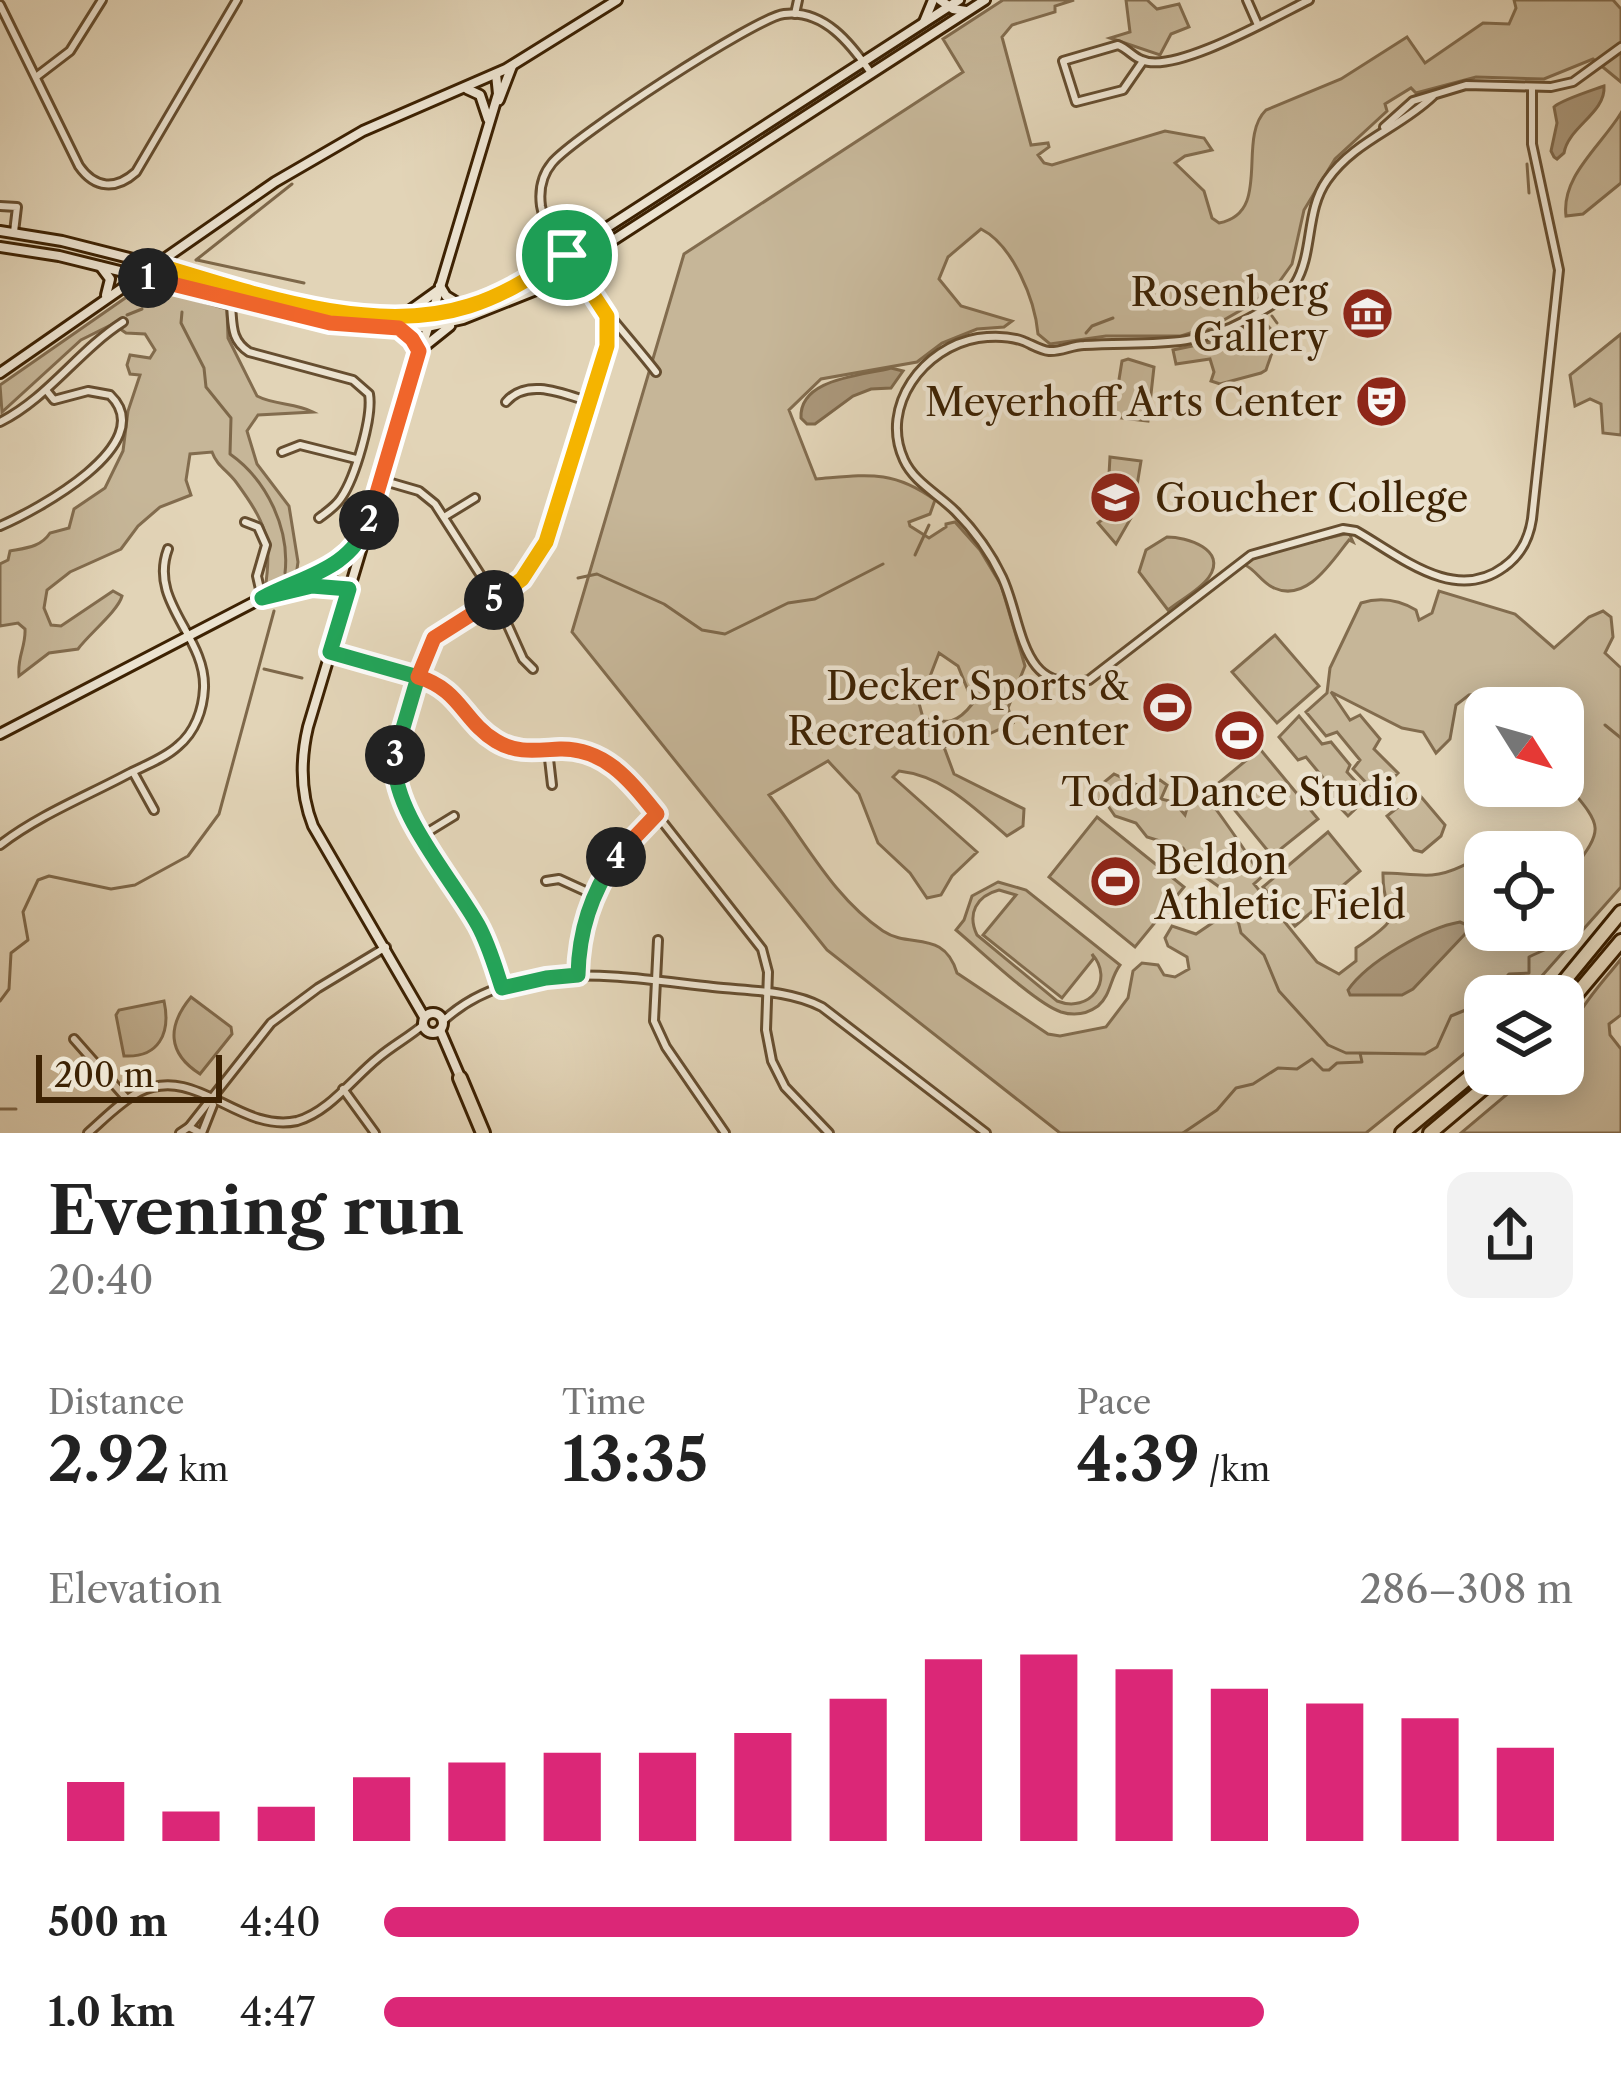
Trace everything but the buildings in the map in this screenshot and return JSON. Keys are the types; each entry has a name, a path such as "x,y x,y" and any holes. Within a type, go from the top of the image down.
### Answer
{"highway":[{"path":"1569,975 1621,912"},
{"path":"1584,985 1621,941"},
{"path":"460,1078 486,1133"},
{"path":"1402,1133 1464,1081"},
{"path":"1430,1133 1475,1095"}],"main road":[{"path":"0,373 184,243 343,141 512,66 617,0"},
{"path":"0,231 351,314 402,316 465,307 518,285 567,255 923,23 940,2 959,0"},
{"path":"0,247 99,266 330,323 399,328 463,319 536,290 985,0"},
{"path":"940,2 968,11"},
{"path":"923,23 940,2"},
{"path":"494,106 512,66"},
{"path":"460,1078 432,1023 322,843 303,794 303,749 498,94 496,74"},
{"path":"466,88 480,95 488,123"},
{"path":"182,272 179,260 184,243"},
{"path":"99,266 110,279 103,299"},
{"path":"439,288 465,307"},
{"path":"402,316 439,288"},
{"path":"419,351 463,319"},
{"path":"399,328 419,351"},
{"path":"0,734 262,598 337,566 367,528"},
{"path":"299,581 330,580 349,589"},
{"path":"262,598 312,586 349,589"}],"street":[{"path":"36,77 70,51 102,0"},
{"path":"0,5 85,174 100,184 119,184 136,172 237,0"},
{"path":"795,14 798,0"},
{"path":"1247,0 1258,25"},
{"path":"1143,62 1123,90 1076,102 1063,61 1118,45 1143,62 1205,51 1309,0"},
{"path":"656,372 607,316 545,218 543,178 569,145 773,16 795,14 831,28 846,39 871,73"},
{"path":"1532,87 1532,145 1559,270 1532,519 1527,541 1515,558 1485,578 1446,580 1356,531 1343,529 1251,554 1096,676 1075,682 1047,676 1027,653 994,562 956,512 906,464 898,423 910,384 938,355 971,340 1010,338 1049,351 1090,344 1156,346 1205,338 1242,322 1294,284 1323,185 1382,130 1433,96 1466,85 1532,87 1574,82 1620,47"},
{"path":"0,206 17,207 14,232"},
{"path":"230,299 235,340 249,352 352,380 366,389 371,400 342,496 319,518"},
{"path":"232,324 244,302"},
{"path":"502,988 478,925 403,802 394,765 434,638 522,579 542,552 607,346 607,316"},
{"path":"0,422 46,390 124,322"},
{"path":"607,346 627,336"},
{"path":"506,402 513,394 536,389 590,402"},
{"path":"0,526 89,473 108,454 120,429 119,406 105,393 88,391 54,400 46,390"},
{"path":"281,452 300,445 356,459"},
{"path":"381,480 424,495 444,517 533,669"},
{"path":"444,517 475,498"},
{"path":"245,522 258,527 266,545 257,576 262,598"},
{"path":"0,845 180,744 200,714 204,678 164,586 162,569 168,550"},
{"path":"330,652 418,677 456,698 494,740 524,751 574,750 610,763 755,937 766,960 766,1030 772,1061 785,1087 830,1133"},
{"path":"548,750 552,784"},
{"path":"134,772 154,810"},
{"path":"578,975 582,929 594,895 624,847 657,814"},
{"path":"423,835 454,815"},
{"path":"546,880 559,879 594,895"},
{"path":"658,940 652,1007 659,1035 721,1132"},
{"path":"179,1133 213,1101 246,1052 282,1014 386,947"},
{"path":"88,1133 127,1100 167,1085 187,1088 276,1129 311,1116 412,1034 453,1012 502,988 578,975 794,996 822,1007 986,1133"},
{"path":"74,1039 127,1100"},
{"path":"343,1089 375,1133"},
{"path":"189,1127 201,1133 213,1101"}],"shaded area":[{"path":"1003,0 1074,0 1055,6 1055,12 1012,25 1002,37 1031,145 1048,143 1038,155 1052,165 1165,131 1204,138 1212,150 1175,163 1204,191 1212,218 1219,223 1245,205 1254,138 1266,110 1341,79 1407,37 1425,63 1483,23 1509,24 1514,0 1613,0 1621,9 1621,82 1593,59 1544,79 1476,77 1416,93 1411,88 1385,104 1387,111 1335,159 1304,210 1292,264 1277,285 1215,325 1181,336 1106,336 1050,344 1038,334 1027,290 1012,260 981,229 948,257 939,279 961,306 1012,321 942,343 917,362 821,379 789,410 816,479 878,476 905,483 935,500 930,514 909,522 910,526 929,538 955,522 980,550 1001,585 1025,666 1008,708 1013,723 978,739 944,747 954,774 1024,809 1023,826 1007,836 944,786 899,771 893,777 977,852 952,876 941,895 927,898 910,873 878,843 859,794 828,761 769,795 834,885 883,931 944,950 957,973 1048,1034 1106,1027 1128,998 1133,971 1142,963 1158,965 1164,975 1175,977 1189,969 1187,957 1168,946 1165,938 1172,926 1196,934 1230,911 1225,891 1201,874 1183,848 1147,837 1136,823 1115,816 1104,800 1094,801 1091,793 1114,774 1144,788 1160,780 1167,785 1161,799 1174,802 1185,815 1189,801 1202,793 1254,865 1275,865 1254,884 1317,962 1339,974 1356,961 1356,948 1389,921 1383,873 1426,875 1464,865 1464,951 1564,951 1543,975 1464,975 1464,1054 1366,1133 1060,1133 827,950 572,632 684,254 963,72 943,39","holes":["939,653 958,666 973,703 951,721 923,718 917,696"]},
{"path":"1126,0 1147,0 1157,9 1179,4 1189,27 1171,34 1160,55 1110,38 1130,32"},
{"path":"1604,86 1599,104 1572,135 1564,153 1554,157 1554,107"},
{"path":"1621,113 1621,183 1583,214 1566,216 1576,175"},
{"path":"144,285 227,309 228,338 257,396 313,412 258,415 247,431 257,464 289,506 296,576 265,589 267,544 254,509 212,452 190,454 186,480 191,495 160,507 121,549 70,572 47,590 44,608 51,625 61,626 113,591 122,596 115,608 78,649 49,653 19,676 25,629 18,623 0,626 0,564 8,560 10,551 33,546 50,533 69,528 74,509 105,488 123,451 128,411 140,375 130,374 130,355 150,358 155,350 145,334 126,333 113,324 81,340 2,412 0,385"},
{"path":"1261,320 1272,331 1274,342 1261,373 1220,384 1211,381 1210,359 1176,364 1173,350 1221,340"},
{"path":"1621,334 1621,435 1603,433 1601,404 1590,399 1575,406 1570,375"},
{"path":"1122,361 1154,367 1148,421 1113,417"},
{"path":"891,368 903,371 891,388 853,396 815,424 801,418 810,394 821,387"},
{"path":"1110,457 1141,461 1132,516 1116,544 1098,523 1108,515 1107,497 1123,496 1108,492"},
{"path":"1349,533 1353,542 1349,540 1318,578 1297,590 1274,588 1245,565 1257,555"},
{"path":"1167,537 1202,546 1213,559 1209,577 1168,610 1139,572 1146,550"},
{"path":"1439,591 1515,614 1554,648 1589,617 1603,611 1611,617 1613,637 1605,653 1621,668 1621,887 1584,929 1584,854 1595,829 1584,805 1584,687 1464,687 1450,739 1436,753 1423,732 1402,728 1331,692 1350,720 1360,715 1380,739 1374,749 1398,773 1377,794 1353,769 1360,760 1337,732 1326,736 1306,712 1327,693 1330,668 1361,603 1396,602 1416,610 1419,620 1432,613"},
{"path":"1275,635 1319,686 1277,723 1232,672"},
{"path":"1299,716 1322,744 1331,742 1350,765 1347,772 1369,796 1348,816 1325,792 1329,785 1306,757 1298,760 1279,737"},
{"path":"1260,749 1318,819 1272,856 1215,786"},
{"path":"1417,792 1445,825 1441,836 1422,852 1414,850 1387,816"},
{"name":"Beldon Athletic Field","path":"1097,817 1184,887 1135,947 1049,877"},
{"path":"1328,832 1360,871 1295,926 1263,887"},
{"path":"998,882 1026,890 1120,965 1102,1002 1085,1012 1066,1013 1023,987 956,930 972,896","holes":["999,890 1016,895 983,935 1062,998 1094,958 1092,954 1098,964 1101,974 1089,999 1069,1004 1057,1001 977,935 973,920 979,901"]},
{"path":"1464,924 1464,935 1413,989 1402,995 1350,995 1348,990 1357,979 1383,958 1431,931"},
{"path":"1621,959 1621,1015 1609,1024 1610,1035 1621,1049 1621,1133 1461,1133 1506,1095 1584,1095 1584,1007"},
{"path":"191,997 231,1027 232,1034 200,1074 181,1057 174,1038 178,1018"},
{"path":"164,1001 166,1023 160,1041 146,1053 124,1056 119,1010"}],"waterway":[{"path":"1527,164 1529,193"},
{"path":"196,260 292,184"},
{"path":"197,260 304,283"},
{"path":"127,315 142,309"},
{"path":"182,312 181,323 204,368 206,387 231,418 230,454 255,477 280,523 285,573"},
{"path":"1272,316 1277,323"},
{"path":"1086,333 1113,318"},
{"path":"915,555 929,525"},
{"path":"578,578 597,574 664,604 702,630 725,634 788,603 815,599 883,564"},
{"path":"0,1001 9,989 11,953 28,940 23,912 38,880 49,876 111,889 135,885 188,856 219,814 274,611"},
{"path":"264,669 302,678"},
{"path":"1605,725 1621,738"},
{"path":"1233,900 1241,933 1264,955 1279,991 1328,1045 1359,1053"},
{"path":"1508,975 1529,973 1529,957 1542,951"},
{"path":"1183,1133 1217,1110 1236,1088 1253,1084 1278,1068 1297,1069 1312,1059 1329,1070 1337,1063 1362,1062 1360,1053 1425,1054 1437,1047 1451,1016 1464,1011"},
{"path":"0,1109 16,1109"}],"place":[{"name":"Rosenberg Gallery","path":"1367,314"},
{"name":"Meyerhoff Arts Center","path":"1381,402"},
{"name":"Goucher College","path":"1116,498"},
{"name":"Decker Sports & Recreation Center","path":"1168,708"},
{"name":"Todd Dance Studio","path":"1240,735"},
{"name":"Beldon Athletic Field","path":"1116,882"}],"route":[{"path":"567,255 482,302 447,312 388,317 328,309 154,264 137,275 330,323 399,328 419,351 367,528 337,566 262,598 312,586 349,589 330,652 418,677 395,754 396,783 478,925 502,988 578,975 582,929 603,876 657,814 610,763 574,750 524,751 504,746 485,734 449,692 418,677 434,638 522,579 550,533 608,336 607,316 567,255"}]}
